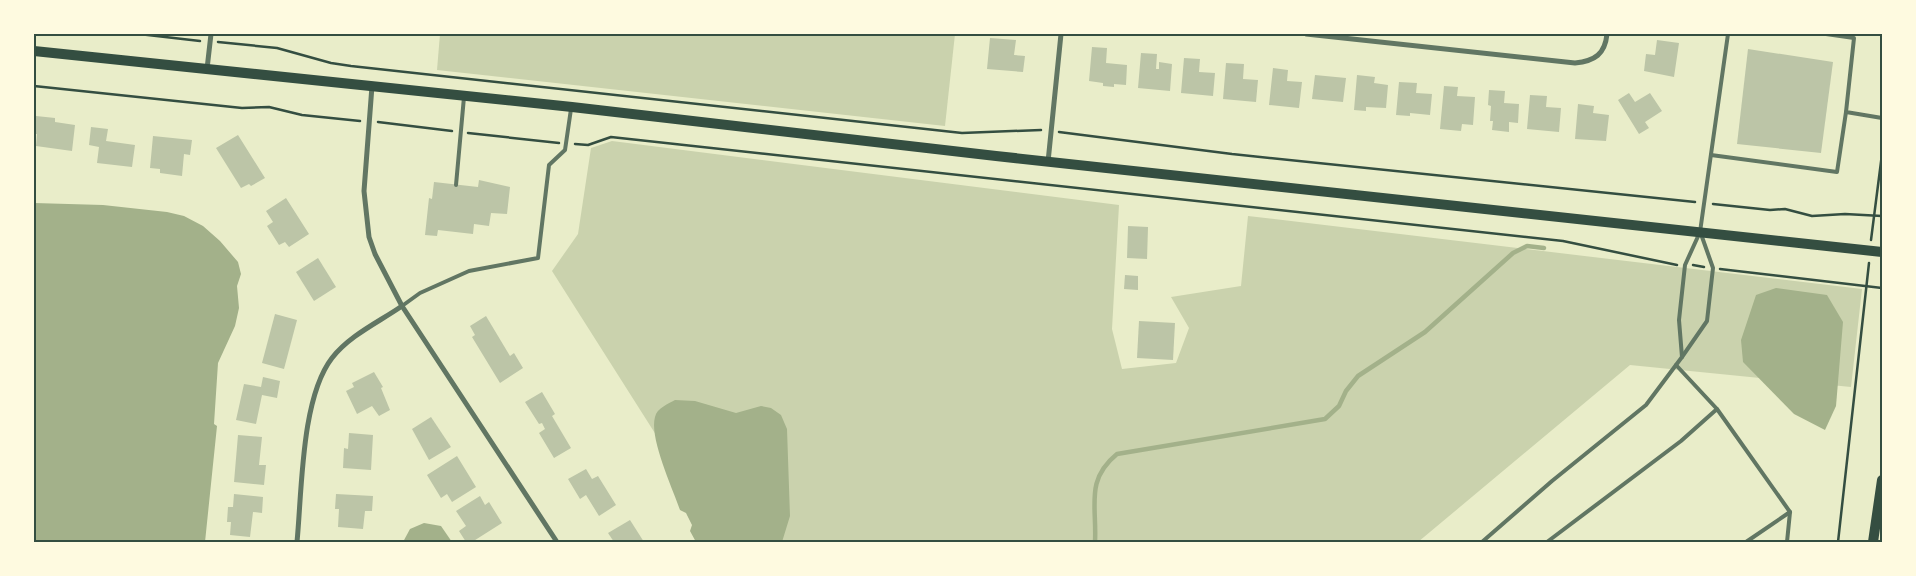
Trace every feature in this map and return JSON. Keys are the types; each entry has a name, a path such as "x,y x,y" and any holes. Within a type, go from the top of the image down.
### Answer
{"main road":[{"path":"34,51 572,107 1048,162 1882,252"},
{"path":"1873,542 1882,480"}],"street":[{"path":"206,70 211,34"},
{"path":"1048,162 1061,34"},
{"path":"1306,34 1568,62 1585,62 1596,58 1604,48 1607,34"},
{"path":"372,86 366,146 365,208 369,237 375,254 402,306 556,542"},
{"path":"297,542 308,426 318,383 324,369 341,348 402,306"}],"lane":[{"path":"1682,357 1679,320 1685,265 1700,232 1728,34"},
{"path":"1711,155 1837,172 1854,38 1826,34"},
{"path":"456,185 464,96"},
{"path":"402,306 420,293 469,271 538,258 549,165 565,150 568,144 572,107"},
{"path":"1846,112 1882,118"},
{"path":"1482,542 1552,481 1646,405 1682,357 1707,321 1713,268 1700,232"},
{"path":"1676,365 1717,409 1790,512 1787,542"},
{"path":"1547,542 1681,440 1717,409"},
{"path":"1746,542 1790,512"}],"path":[{"path":"139,34 197,40"},
{"path":"223,42 277,48 331,63 351,66 962,133 1037,130"},
{"path":"34,86 242,108 269,107 302,115 356,120"},
{"path":"382,123 558,143"},
{"path":"1063,132 1232,154 1692,202"},
{"path":"578,144 588,145 611,137 1563,240 1676,265"},
{"path":"1871,234 1882,154"},
{"path":"1717,204 1785,209 1812,216 1845,214 1882,216"},
{"path":"1690,265 1705,267"},
{"path":"1725,269 1882,288"},
{"path":"1838,542 1868,273"}],"shaded area":[{"path":"440,34 955,34 945,126 437,70"},
{"path":"612,141 1119,205 1112,329 1122,369 1176,363 1189,328 1171,297 1241,286 1248,216 1862,289 1851,387 1630,365 1418,542 724,542 552,271 578,234 591,148"},
{"path":"34,203 103,205 167,212 184,216 203,226 220,241 238,262 241,274 237,286 239,308 235,326 218,363 214,424 217,426 205,542 34,542"},
{"path":"1776,288 1827,295 1843,322 1836,406 1825,430 1794,414 1743,362 1741,340 1756,295"},
{"path":"675,400 695,401 736,413 761,406 771,408 781,415 787,429 790,516 782,542 696,542 690,531 692,525 686,513 680,510 655,437 656,414"},
{"path":"424,523 441,526 452,542 403,542 410,529"}],"building":[{"path":"990,38 1016,40 1014,55 1025,56 1023,72 987,69"},
{"path":"1657,40 1679,43 1674,77 1644,71 1646,54 1655,55"},
{"path":"1092,47 1107,48 1106,63 1127,65 1126,85 1114,84 1114,87 1103,86 1103,83 1089,81"},
{"path":"1748,49 1833,62 1821,153 1737,144"},
{"path":"1141,53 1157,54 1156,69 1159,69 1159,62 1172,64 1170,91 1138,88"},
{"path":"1184,58 1200,59 1199,72 1215,73 1213,96 1181,93"},
{"path":"1226,63 1244,64 1243,79 1258,80 1256,102 1223,99"},
{"path":"1273,68 1288,70 1287,81 1302,82 1299,108 1269,105"},
{"path":"1315,75 1346,78 1343,102 1312,99"},
{"path":"1357,75 1375,77 1374,83 1388,85 1386,108 1366,107 1366,111 1354,110"},
{"path":"1399,82 1417,83 1416,93 1432,94 1430,115 1410,113 1410,116 1396,115"},
{"path":"1444,86 1458,87 1457,96 1475,97 1473,125 1462,124 1461,131 1440,129"},
{"path":"1489,90 1505,91 1504,103 1519,104 1518,123 1509,122 1509,132 1492,130 1493,121 1490,121 1491,106 1488,105"},
{"path":"1629,93 1635,102 1650,93 1662,111 1645,122 1649,128 1639,134 1618,100"},
{"path":"1530,95 1547,96 1546,107 1561,108 1559,132 1527,129"},
{"path":"1578,104 1594,106 1593,113 1609,115 1606,141 1575,139"},
{"path":"36,116 55,118 55,122 75,125 72,151 36,146 37,134 34,134"},
{"path":"91,127 108,129 106,141 135,145 132,167 97,163 99,147 89,145"},
{"path":"238,135 265,178 251,186 249,184 241,188 216,148"},
{"path":"153,136 192,140 190,155 184,154 182,176 160,173 160,169 150,168"},
{"path":"479,180 510,187 507,214 491,213 489,226 474,224 473,234 438,230 437,236 425,235 429,198 432,199 434,182 478,187"},
{"path":"286,198 309,234 289,247 285,242 279,245 267,226 273,222 266,211"},
{"path":"1128,226 1148,227 1147,259 1127,258"},
{"path":"318,258 336,287 314,301 296,272"},
{"path":"1125,275 1138,276 1138,290 1124,289"},
{"path":"275,314 297,320 284,369 262,363"},
{"path":"486,316 510,356 514,353 523,368 500,383 472,337 475,335 470,326"},
{"path":"1139,321 1175,323 1173,360 1137,358"},
{"path":"374,372 383,387 381,388 390,410 379,416 372,406 357,414 346,391 354,387 352,383"},
{"path":"263,377 280,381 277,398 262,395 256,424 236,420 244,384 261,387"},
{"path":"542,392 555,414 552,416 571,448 554,458 539,433 545,429 542,423 539,424 525,402"},
{"path":"431,417 451,447 429,460 412,429"},
{"path":"349,433 373,435 371,470 343,468 344,448 348,449"},
{"path":"238,435 262,437 259,465 266,465 264,485 234,482"},
{"path":"457,456 476,487 452,502 447,494 441,498 427,475"},
{"path":"586,469 592,479 598,476 616,505 599,516 586,495 580,499 568,479"},
{"path":"234,494 263,497 262,513 253,512 250,537 230,535 231,522 227,522 228,507 233,507"},
{"path":"336,494 373,496 372,511 365,511 363,529 338,527 339,509 335,509"},
{"path":"480,496 485,505 489,502 502,523 472,542 466,542 459,531 466,526 456,511"},
{"path":"630,520 644,542 614,542 608,533"}],"waterway":[{"path":"1095,542 1094,505 1097,484 1100,474 1117,454 1325,419 1339,406 1346,391 1358,376 1425,332 1513,253 1527,246 1544,248"}]}
